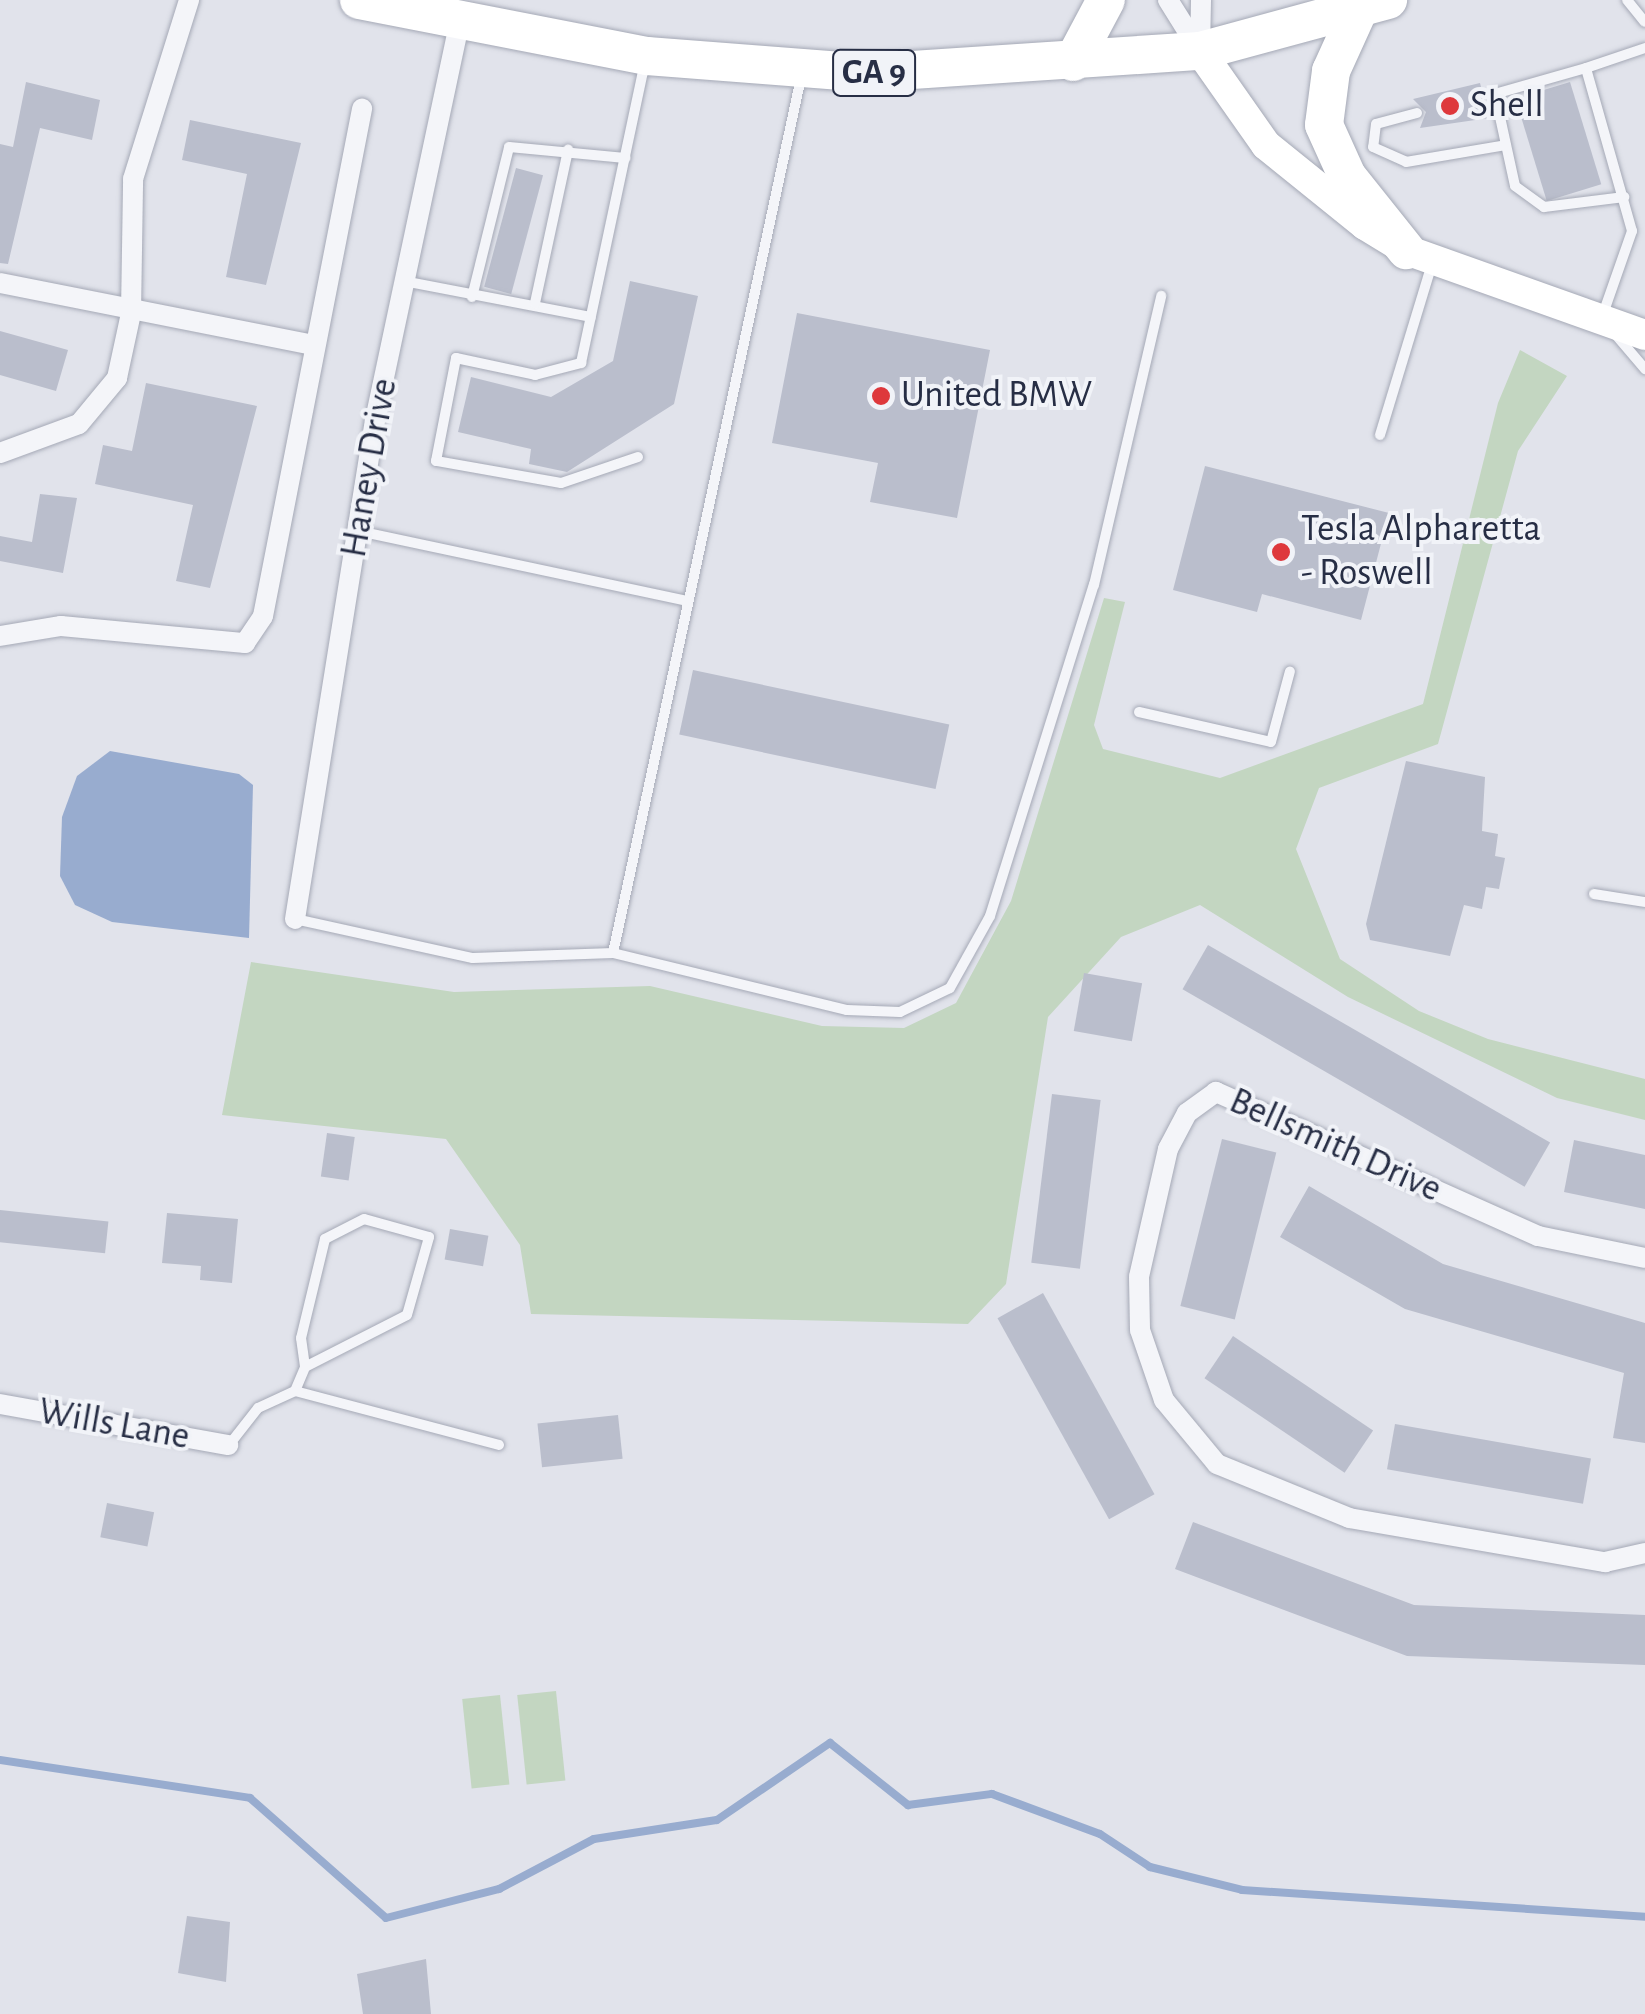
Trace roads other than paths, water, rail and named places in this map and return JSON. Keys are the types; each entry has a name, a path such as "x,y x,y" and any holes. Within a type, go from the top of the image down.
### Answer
{"highway":[{"name":"GA 9","path":"358,0 646,56 802,72 1073,62 1200,51 1374,4"},
{"path":"1073,62 1106,0"},
{"path":"1374,4 1331,71 1324,126 1347,176 1419,255"}],"street":[{"path":"0,454 57,438 101,403 128,350 134,179 189,0"},
{"path":"1168,0 1266,146 1419,255 1645,335"},
{"path":"1200,0 1200,51"},
{"name":"Haney Drive","path":"294,919 358,531 460,19"},
{"path":"0,636 61,626 245,643 263,616 362,109"},
{"path":"0,283 131,313 313,345"},
{"name":"Bellsmith Drive","path":"1645,1258 1538,1236 1216,1092 1186,1113 1168,1149 1138,1277 1140,1330 1164,1400 1217,1464 1349,1518 1605,1562 1645,1553"},
{"name":"Wills Lane","path":"0,1404 228,1446"}],"lane":[{"path":"1626,0 1645,22"},
{"path":"1624,198 1556,208 1528,200 1489,95 1645,48"},
{"path":"638,457 561,483 436,462 456,358 535,375 581,362 646,56"},
{"path":"1586,68 1632,231 1602,318 1645,370"},
{"path":"613,953 802,72"},
{"path":"1417,113 1376,124 1373,147 1406,162 1506,146"},
{"path":"472,298 509,147 625,158"},
{"path":"534,303 568,150"},
{"path":"1632,231 1645,227"},
{"path":"1380,435 1419,255"},
{"path":"408,282 521,309 534,303 591,317"},
{"path":"294,919 474,958 613,953 847,1010 900,1012 950,988 990,916 1094,585 1161,296"},
{"path":"358,531 686,601"},
{"path":"1139,712 1271,742 1290,671"},
{"path":"1594,894 1645,902"},
{"path":"295,1391 305,1367 301,1338 325,1239 364,1219 429,1237 407,1315 305,1367"},
{"path":"228,1446 258,1408 295,1391 499,1444"}],"water":[{"path":"110,751 239,774 253,785 249,938 112,922 75,905 60,876 62,817 77,776"}],"waterway":[{"path":"0,1760 250,1798 386,1918 499,1889 594,1839 717,1820 830,1743 908,1805 992,1794 1100,1834 1150,1867 1242,1890 1645,1917"}],"place":[{"name":"Shell","path":"1450,106"},
{"name":"United BMW","path":"881,396"},
{"name":"Tesla Alpharetta - Roswell","path":"1281,552"}]}
